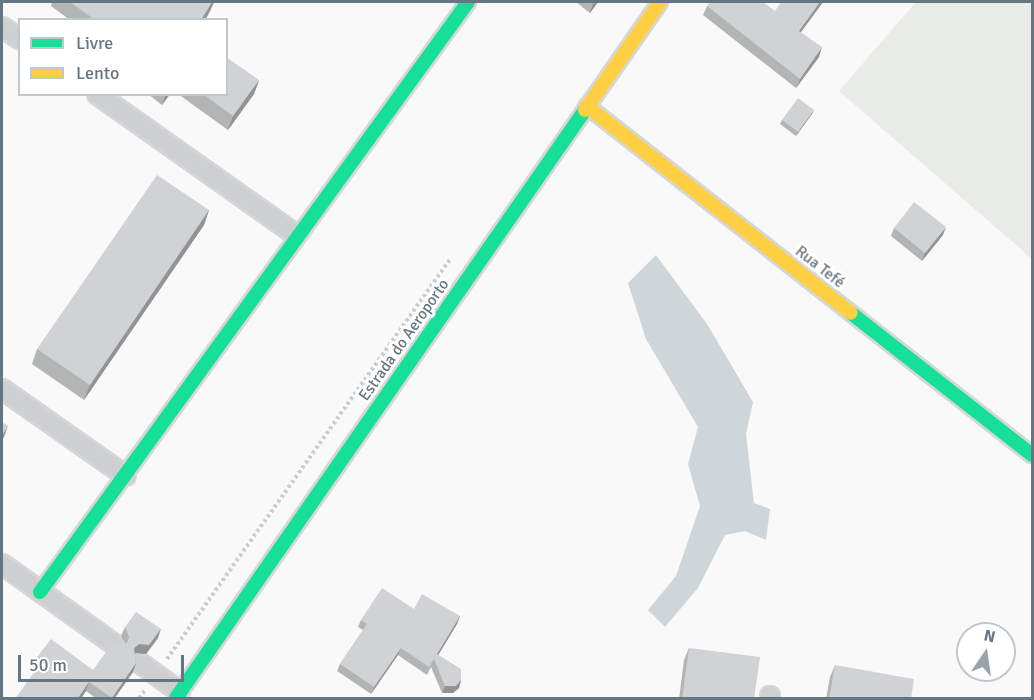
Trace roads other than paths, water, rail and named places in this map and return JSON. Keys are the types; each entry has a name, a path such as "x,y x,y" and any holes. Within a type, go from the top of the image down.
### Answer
{"street":[{"path":"40,591 126,477 297,235 468,2"},
{"name":"Estrada do Aeroporto","path":"178,695 660,2"},
{"path":"2,27 18,38"},
{"path":"101,96 297,235"},
{"name":"Rua Tefé","path":"587,106 1032,455"},
{"path":"2,389 126,477"},
{"path":"2,564 115,645"},
{"path":"140,663 156,674 178,695"}]}
